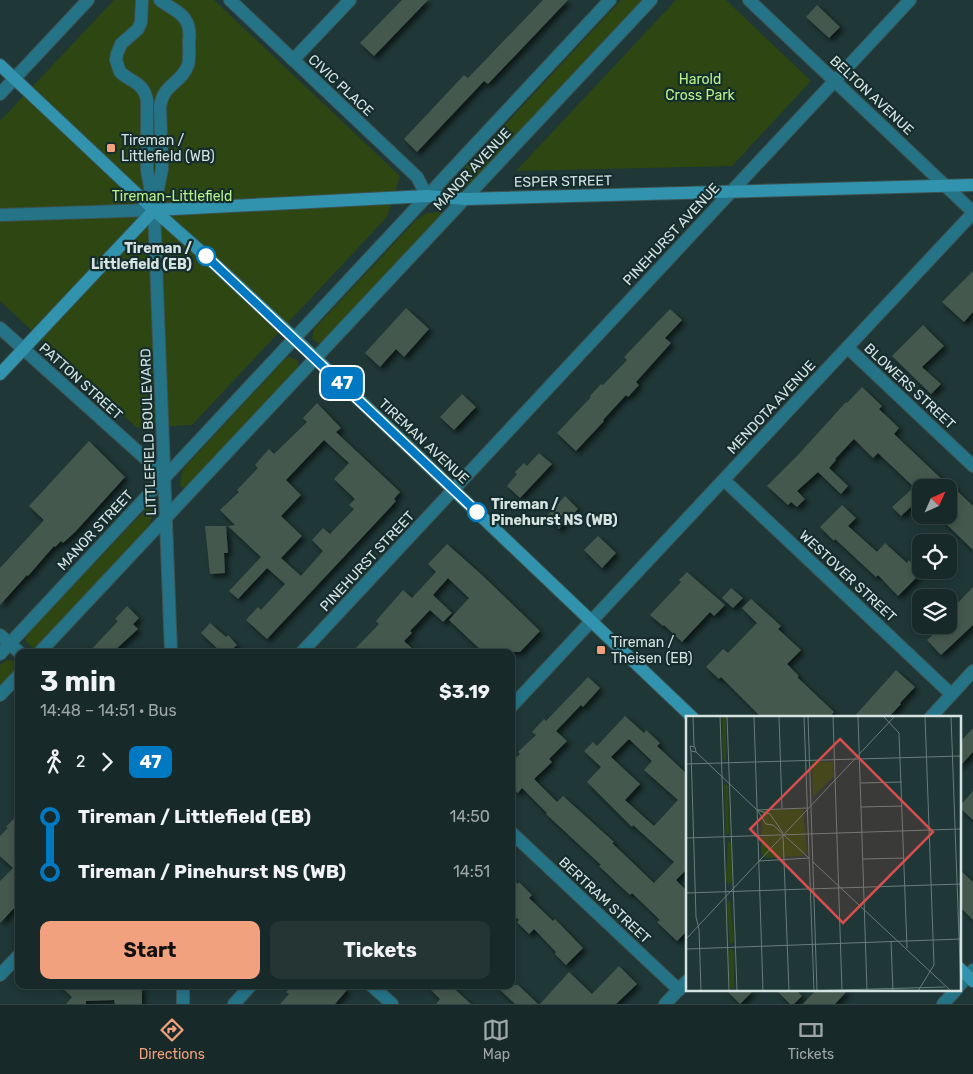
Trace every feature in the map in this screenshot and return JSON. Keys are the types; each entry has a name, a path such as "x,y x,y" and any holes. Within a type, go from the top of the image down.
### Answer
{"street":[{"path":"0,94 88,0"},
{"path":"142,0 142,22 138,29 121,44 116,60 120,72 137,83 146,96 147,170 154,210"},
{"path":"0,374 154,210 162,170 160,106 166,89 182,76 189,61 190,29 185,18 167,7 160,0"},
{"name":"CIVIC PLACE","path":"230,0 417,177 427,196"},
{"path":"293,60 350,0"},
{"name":"MANOR AVENUE","path":"294,338 610,0"},
{"name":"MANOR AVENUE","path":"316,358 651,0"},
{"name":"BELTON AVENUE","path":"750,0 973,212"},
{"name":"PINEHURST AVENUE","path":"454,490 910,0"},
{"name":"TIREMAN AVENUE","path":"0,65 154,210 316,358 691,716"},
{"name":"ESPER STREET","path":"154,210 427,196 465,199 973,185"},
{"path":"0,215 154,210"},
{"name":"LITTLEFIELD BOULEVARD","path":"154,210 171,649"},
{"name":"MENDOTA AVENUE","path":"515,703 973,212"},
{"name":"PATTON STREET","path":"0,328 164,476"},
{"name":"MANOR STREET","path":"0,654 14,648 164,476 294,338"},
{"name":"BLOWERS STREET","path":"848,348 973,466"},
{"path":"43,649 316,358"},
{"name":"WESTOVER STREET","path":"724,480 951,694"},
{"name":"PINEHURST STREET","path":"305,649 454,490"},
{"path":"0,635 14,648"},
{"path":"932,716 973,670"},
{"path":"0,695 15,679"},
{"name":"BERTRAM STREET","path":"515,836 683,985"},
{"path":"0,975 15,959"},
{"path":"960,985 968,974"},
{"path":"665,1004 683,985"},
{"path":"183,989 183,1004"},
{"path":"234,1004 247,989"},
{"path":"375,989 392,1004"},
{"path":"943,1004 954,992"}],"green space":[{"name":"Tireman-Littlefield","path":"114,0 214,0 400,176 387,217 192,425 137,428 0,301 0,121"},
{"path":"621,0 642,0 473,181 462,189 447,189 447,187"},
{"name":"Harold Cross Park","path":"676,0 726,0 811,81 732,166 516,171"},
{"path":"442,212 323,342 317,343 312,338 314,329 417,219 427,213"},
{"path":"290,357 298,361 298,369 187,487 180,486 184,468 286,358"},
{"path":"147,508 150,508 154,513 148,528 40,645 33,648 26,642 26,637 31,630"},
{"path":"7,660 15,662 13,674 0,688 0,665"}],"building":[{"path":"402,0 428,0 374,56 360,43"},
{"path":"543,0 568,0 488,84 484,81 417,152 404,139 464,75 468,78"},
{"path":"817,5 840,27 829,38 806,17"},
{"path":"973,271 973,312 964,322 942,302"},
{"path":"406,308 429,329 404,357 396,349 380,367 365,353"},
{"path":"670,309 682,320 665,338 671,343 636,382 639,385 628,397 626,395 576,451 557,433 601,384 603,385 627,360 624,357"},
{"path":"923,325 944,346 922,367 941,384 931,394 892,356"},
{"path":"862,387 882,406 879,409 899,428 894,434 942,479 912,479 912,485 878,453 873,458 854,439 829,468 848,486 841,494 818,472 797,491 805,499 797,507 791,502 788,505 767,486"},
{"path":"462,394 476,407 454,430 440,417"},
{"path":"317,403 341,428 336,432 400,492 394,499 396,501 267,639 246,620 258,607 261,610 285,584 267,568 238,599 229,591 261,557 228,526 235,525 220,510 239,492 237,490 258,468 255,465 269,449 274,454 307,422 303,418","holes":["324,440 349,463 334,479 355,499 349,505 354,509 330,534 323,528 312,540 323,551 301,576 281,558 302,536 281,516 301,495 286,480"]},
{"path":"89,441 125,477 76,531 63,543 61,541 54,546 0,605 0,568 44,520 29,506"},
{"path":"539,453 552,464 520,498 507,486 517,474 515,472 524,463 527,466"},
{"path":"912,489 912,506 901,516 892,507"},
{"path":"958,492 973,506 973,550 946,524 958,524"},
{"path":"565,496 578,509 559,529 546,517"},
{"path":"842,505 856,518 848,526 877,552 885,543 907,563 909,560 912,563 912,579 915,579 898,596 878,575 876,577 820,527"},
{"path":"205,526 226,526 228,553 224,553 225,573 210,574"},
{"path":"598,536 616,553 602,568 584,550"},
{"path":"447,544 540,631 520,652 515,652 515,649 480,649 449,620 469,598 448,578 433,595 452,613 443,622 430,610 410,631 412,633 404,641 413,649 355,649 379,624 376,621 403,590 412,598 436,572 428,564"},
{"path":"687,572 725,605 714,616 710,612 682,642 650,615 681,582 679,580"},
{"path":"973,587 973,625 941,655 927,640 933,634 957,634 957,604"},
{"path":"731,588 743,598 733,608 722,598"},
{"path":"751,599 781,626 778,629 801,650 787,664 799,676 797,677 834,712 831,716 760,716 721,677 719,679 706,667 723,649 728,653 757,623 742,608"},
{"path":"127,606 139,618 133,624 138,629 116,649 92,649 118,621 115,619"},
{"path":"210,623 226,637 228,635 237,645 232,649 218,649 201,633"},
{"path":"896,670 915,687 890,716 855,716"},
{"path":"588,677 600,688 583,707 581,705 556,731 567,741 549,759 552,762 534,779 557,802 563,796 614,842 612,843 654,883 674,862 633,825 632,827 587,782 601,767 584,751 593,742 597,746 625,716 644,733 646,730 660,743 657,746 686,773 686,870 676,880 686,890 686,932 677,941 657,922 660,920 632,893 630,895 599,866 601,865 546,814 522,788 518,793 515,790 515,758 520,754 518,752 536,735 532,732 544,719 546,721","holes":["629,739 652,761 644,770 678,800 654,826 625,800 640,784 611,757"]},
{"path":"973,728 973,752 960,766 960,742"},
{"path":"973,791 973,820 960,806"},
{"path":"15,817 15,907 0,923 0,881 13,868 0,856 0,836 8,828 6,827"},
{"path":"960,870 973,882 973,920 960,907"},
{"path":"515,881 518,884 519,882 532,895 529,898 553,921 555,919 583,948 566,965 534,929 529,934 517,922 519,920 515,916"},
{"path":"619,966 637,984 616,1004 540,1004 569,972 592,994"},
{"path":"515,985 518,985 538,1004 515,1004 499,989 515,989"},
{"path":"63,989 142,989 142,1004 115,1004 114,1000 86,1001 86,1004 66,1004 72,997"},
{"path":"289,989 347,990 335,1004 280,1004 289,994 286,992"},
{"path":"430,989 454,989 471,1004 436,1004 440,999"},
{"path":"728,992 752,992 740,1004"},
{"path":"778,992 798,992 802,996 794,1004 790,1004"},
{"path":"814,992 846,992 835,1004 803,1004"}],"bus line":[{"name":"47","path":"206,256 477,512"}],"place":[{"name":"Tireman / Littlefield (WB)","path":"111,148"},
{"name":"Tireman / Littlefield (EB)","path":"206,256"},
{"name":"Tireman / Pinehurst NS (WB)","path":"477,512"},
{"name":"Tireman / Theisen (EB)","path":"601,650"}]}
